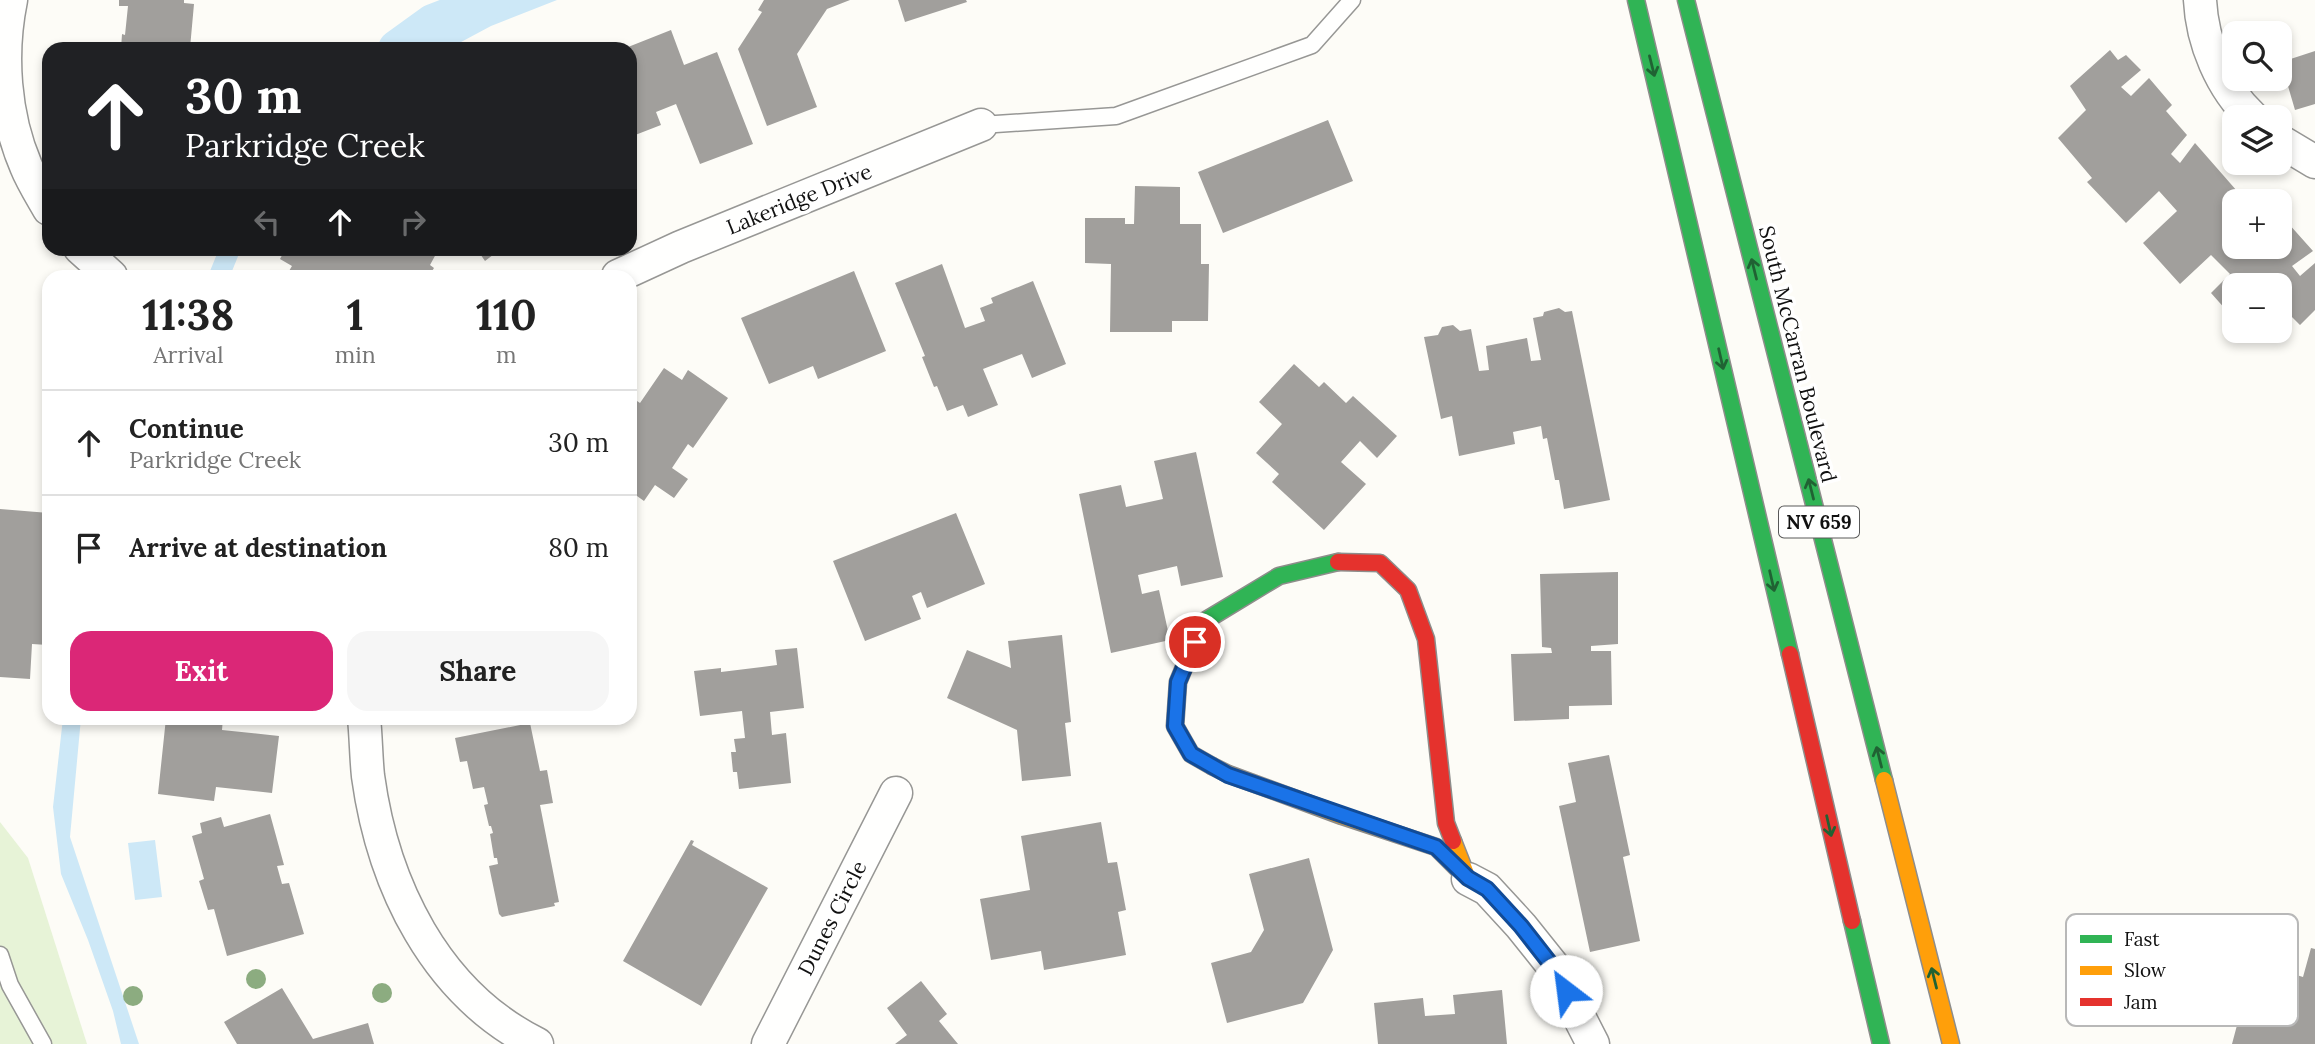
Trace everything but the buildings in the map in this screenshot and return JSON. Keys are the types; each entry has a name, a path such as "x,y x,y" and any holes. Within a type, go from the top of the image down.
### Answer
{"main road":[{"name":"NV 659","path":"1636,0 1881,1044"},
{"name":"South McCarran Boulevard","path":"1686,0 1951,1044"},
{"path":"1338,562 1380,563 1408,590 1426,639 1446,823 1468,878 1436,847 1228,775 1191,754 1175,726 1178,682 1203,622 1279,576 1338,562"}],"street":[{"path":"11,0 6,18 4,69 10,117 26,166 42,196"},
{"path":"2200,0 2208,47 2225,82 2243,105"},
{"name":"Lakeridge Drive","path":"631,270 681,247 981,125"},
{"path":"2292,148 2315,162"},
{"path":"89,256 104,270"},
{"path":"364,725 368,776 381,838 400,896 425,943 455,981 490,1014 537,1044"},
{"name":"Dunes Circle","path":"768,1044 896,793"},
{"path":"1468,878 1487,889 1553,967 1593,1044"}],"lane":[{"path":"981,125 1116,116 1312,45 1352,0"},
{"path":"0,956 10,985 43,1044"}],"green space":[{"path":"0,822 28,858 87,1044 0,1044"}],"water":[{"path":"446,0 557,0 491,26 461,42 408,42 427,8"},
{"path":"216,256 238,256 232,270 210,270"},
{"path":"62,725 80,725 70,837 139,1044 121,1044 113,1011 88,940 61,874 53,807"},
{"path":"155,840 162,897 135,900 128,843"}],"waterway":[{"path":"407,42 433,23 492,0"}],"traffic: fast":[{"path":"1636,0 1790,654"},
{"path":"1686,0 1884,780"},
{"path":"1212,766 1191,754 1175,726 1178,682 1203,622 1279,576 1338,562"},
{"path":"1852,921 1881,1044"}],"traffic: slow":[{"path":"1212,766 1342,816 1436,847 1468,879 1453,841"},
{"path":"1884,780 1951,1044"}],"traffic: jam":[{"path":"1338,562 1380,563 1408,590 1426,639 1446,823 1453,841"},
{"path":"1790,654 1852,921"}],"route":[{"path":"1195,642 1178,682 1175,726 1191,754 1228,775 1436,847 1468,878 1487,889 1521,926 1553,967 1566,991"}]}
